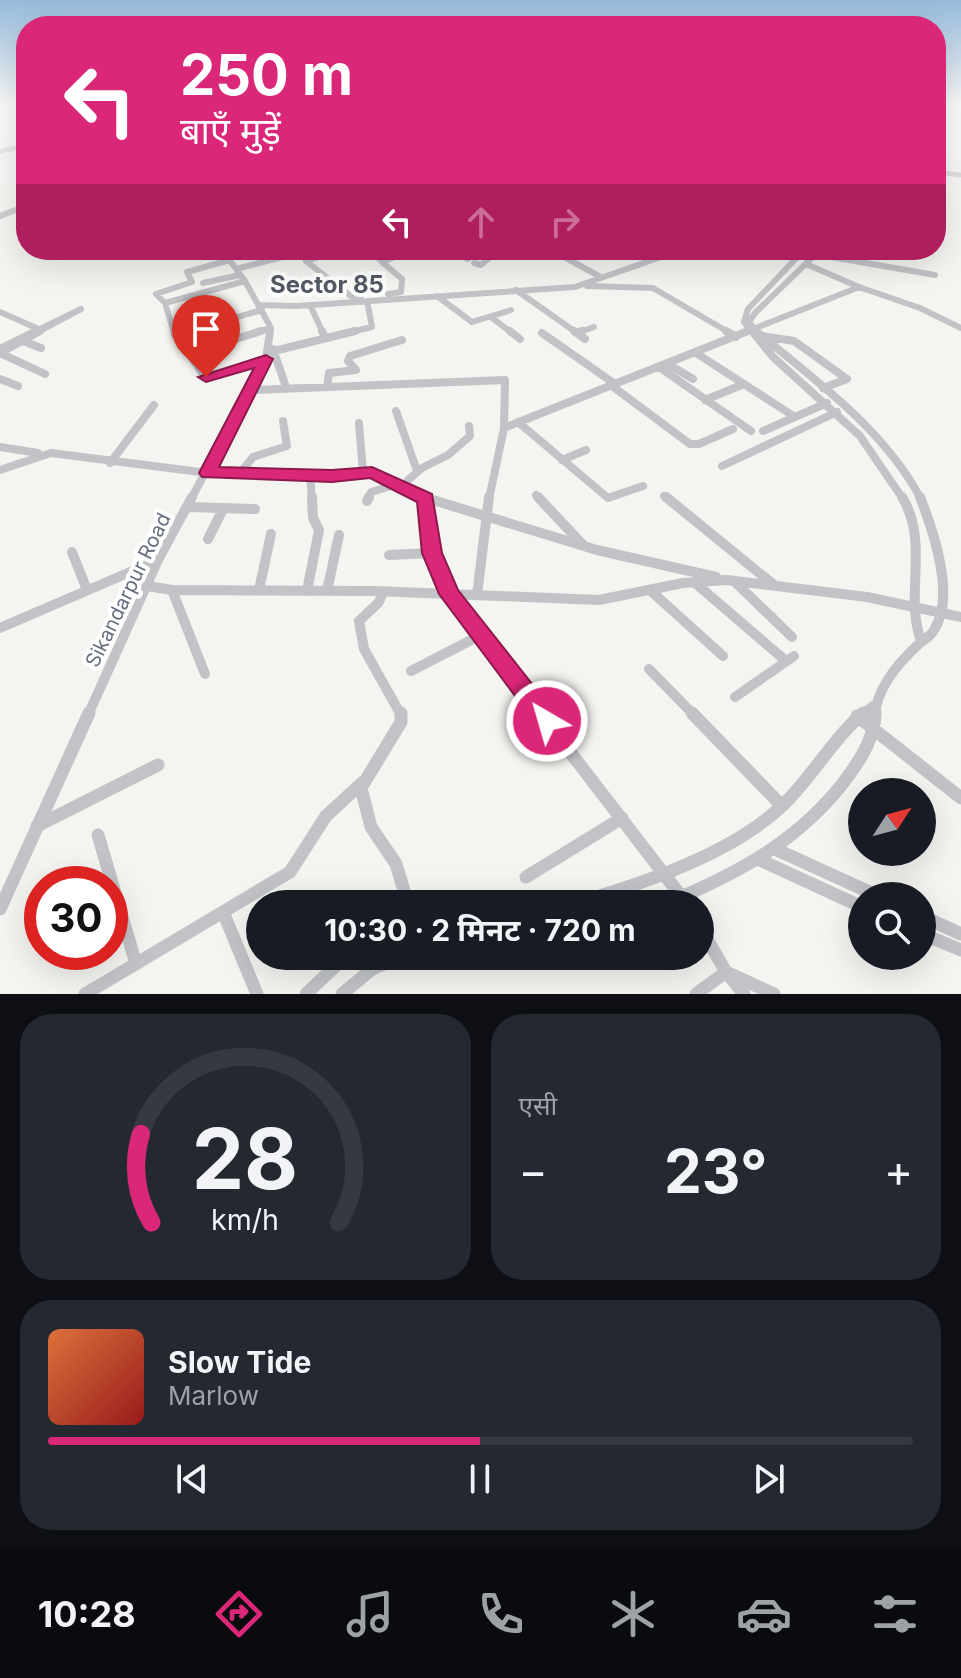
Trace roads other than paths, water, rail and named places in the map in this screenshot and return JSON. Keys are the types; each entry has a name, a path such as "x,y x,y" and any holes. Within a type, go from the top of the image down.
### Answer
{"street":[{"path":"189,354 271,328 230,260"},
{"path":"203,283 275,260"},
{"path":"309,260 306,261 352,297 401,292 402,279 383,261"},
{"path":"570,260 599,276"},
{"path":"575,287 652,260"},
{"path":"795,260 744,317 755,332 875,453 912,520 918,553 914,621 921,641"},
{"path":"703,890 775,849 807,825 846,784 875,729 876,704 893,673 921,641 935,631 940,614 940,553 930,514 892,456 860,421 755,332 749,322 810,260"},
{"path":"859,260 935,275"},
{"path":"806,264 960,326"},
{"path":"238,271 192,271 186,273 192,282 156,293 165,303 175,335 206,377 270,350 372,327 367,301"},
{"path":"192,271 207,291"},
{"path":"165,303 207,291 238,271"},
{"path":"175,335 261,307 575,287 653,288 736,337"},
{"path":"504,428 755,332 859,287"},
{"path":"516,290 585,339"},
{"path":"437,296 470,322 511,310"},
{"path":"310,305 325,338"},
{"path":"0,352 23,341 41,329 81,309 41,329 0,352"},
{"path":"0,312 41,329"},
{"path":"491,317 520,339"},
{"path":"577,333 594,327"},
{"name":"Sikandarpur Road","path":"0,909 158,560 208,473 270,350 271,328"},
{"path":"755,332 794,341 847,379 823,388"},
{"path":"542,333 690,444 699,444 733,429"},
{"path":"327,387 329,373 356,370 348,361 350,356 402,340"},
{"path":"23,341 41,348"},
{"path":"270,350 286,387"},
{"path":"0,352 45,374"},
{"path":"696,353 795,417"},
{"path":"668,364 693,379"},
{"path":"659,367 751,431"},
{"path":"0,379 18,386"},
{"path":"251,390 505,380 504,428 485,518 477,595"},
{"path":"705,400 744,384"},
{"path":"763,431 827,403"},
{"path":"110,463 154,405"},
{"path":"396,411 416,468"},
{"path":"722,466 837,412"},
{"path":"240,473 251,456 287,446 283,421"},
{"path":"518,422 608,498 643,486"},
{"path":"359,423 363,473"},
{"path":"367,501 371,492 401,485 416,468 451,453 470,436 469,426"},
{"path":"0,447 208,473 310,475 372,472 425,499 584,546 731,581 867,597 961,617"},
{"path":"562,460 586,450"},
{"path":"0,470 42,454"},
{"path":"307,591 319,530 313,518 310,475"},
{"path":"536,495 584,546"},
{"path":"664,496 776,586"},
{"path":"425,499 432,553 449,594 678,890"},
{"path":"188,507 255,509"},
{"path":"208,539 223,509"},
{"path":"259,590 271,534"},
{"path":"327,591 339,535"},
{"path":"72,552 87,590"},
{"path":"389,555 432,553"},
{"path":"0,628 158,560"},
{"path":"147,586 172,590 383,592 599,600 694,582 731,581 792,637"},
{"path":"694,582 790,658 735,697"},
{"path":"172,590 205,674"},
{"path":"85,994 290,872 326,816 363,782 402,716 364,649 359,621 379,602 383,592"},
{"path":"652,592 723,656"},
{"path":"411,671 481,635"},
{"path":"649,669 782,806"},
{"path":"613,890 665,872 756,826 782,806 857,716 876,704"},
{"path":"857,716 961,798"},
{"path":"37,826 158,765"},
{"path":"363,782 363,797 371,827 396,864 404,890"},
{"path":"526,877 622,818"},
{"path":"98,835 136,964"},
{"path":"775,849 848,882"},
{"path":"758,859 848,901"},
{"path":"223,912 257,994"},
{"path":"936,922 961,934"},
{"path":"936,940 961,950"},
{"path":"714,951 744,994"},
{"path":"306,994 331,970"},
{"path":"342,994 371,970"},
{"path":"696,994 726,972"},
{"path":"726,972 774,994"}],"district":[{"name":"Sector 85","path":"327,284"}]}
